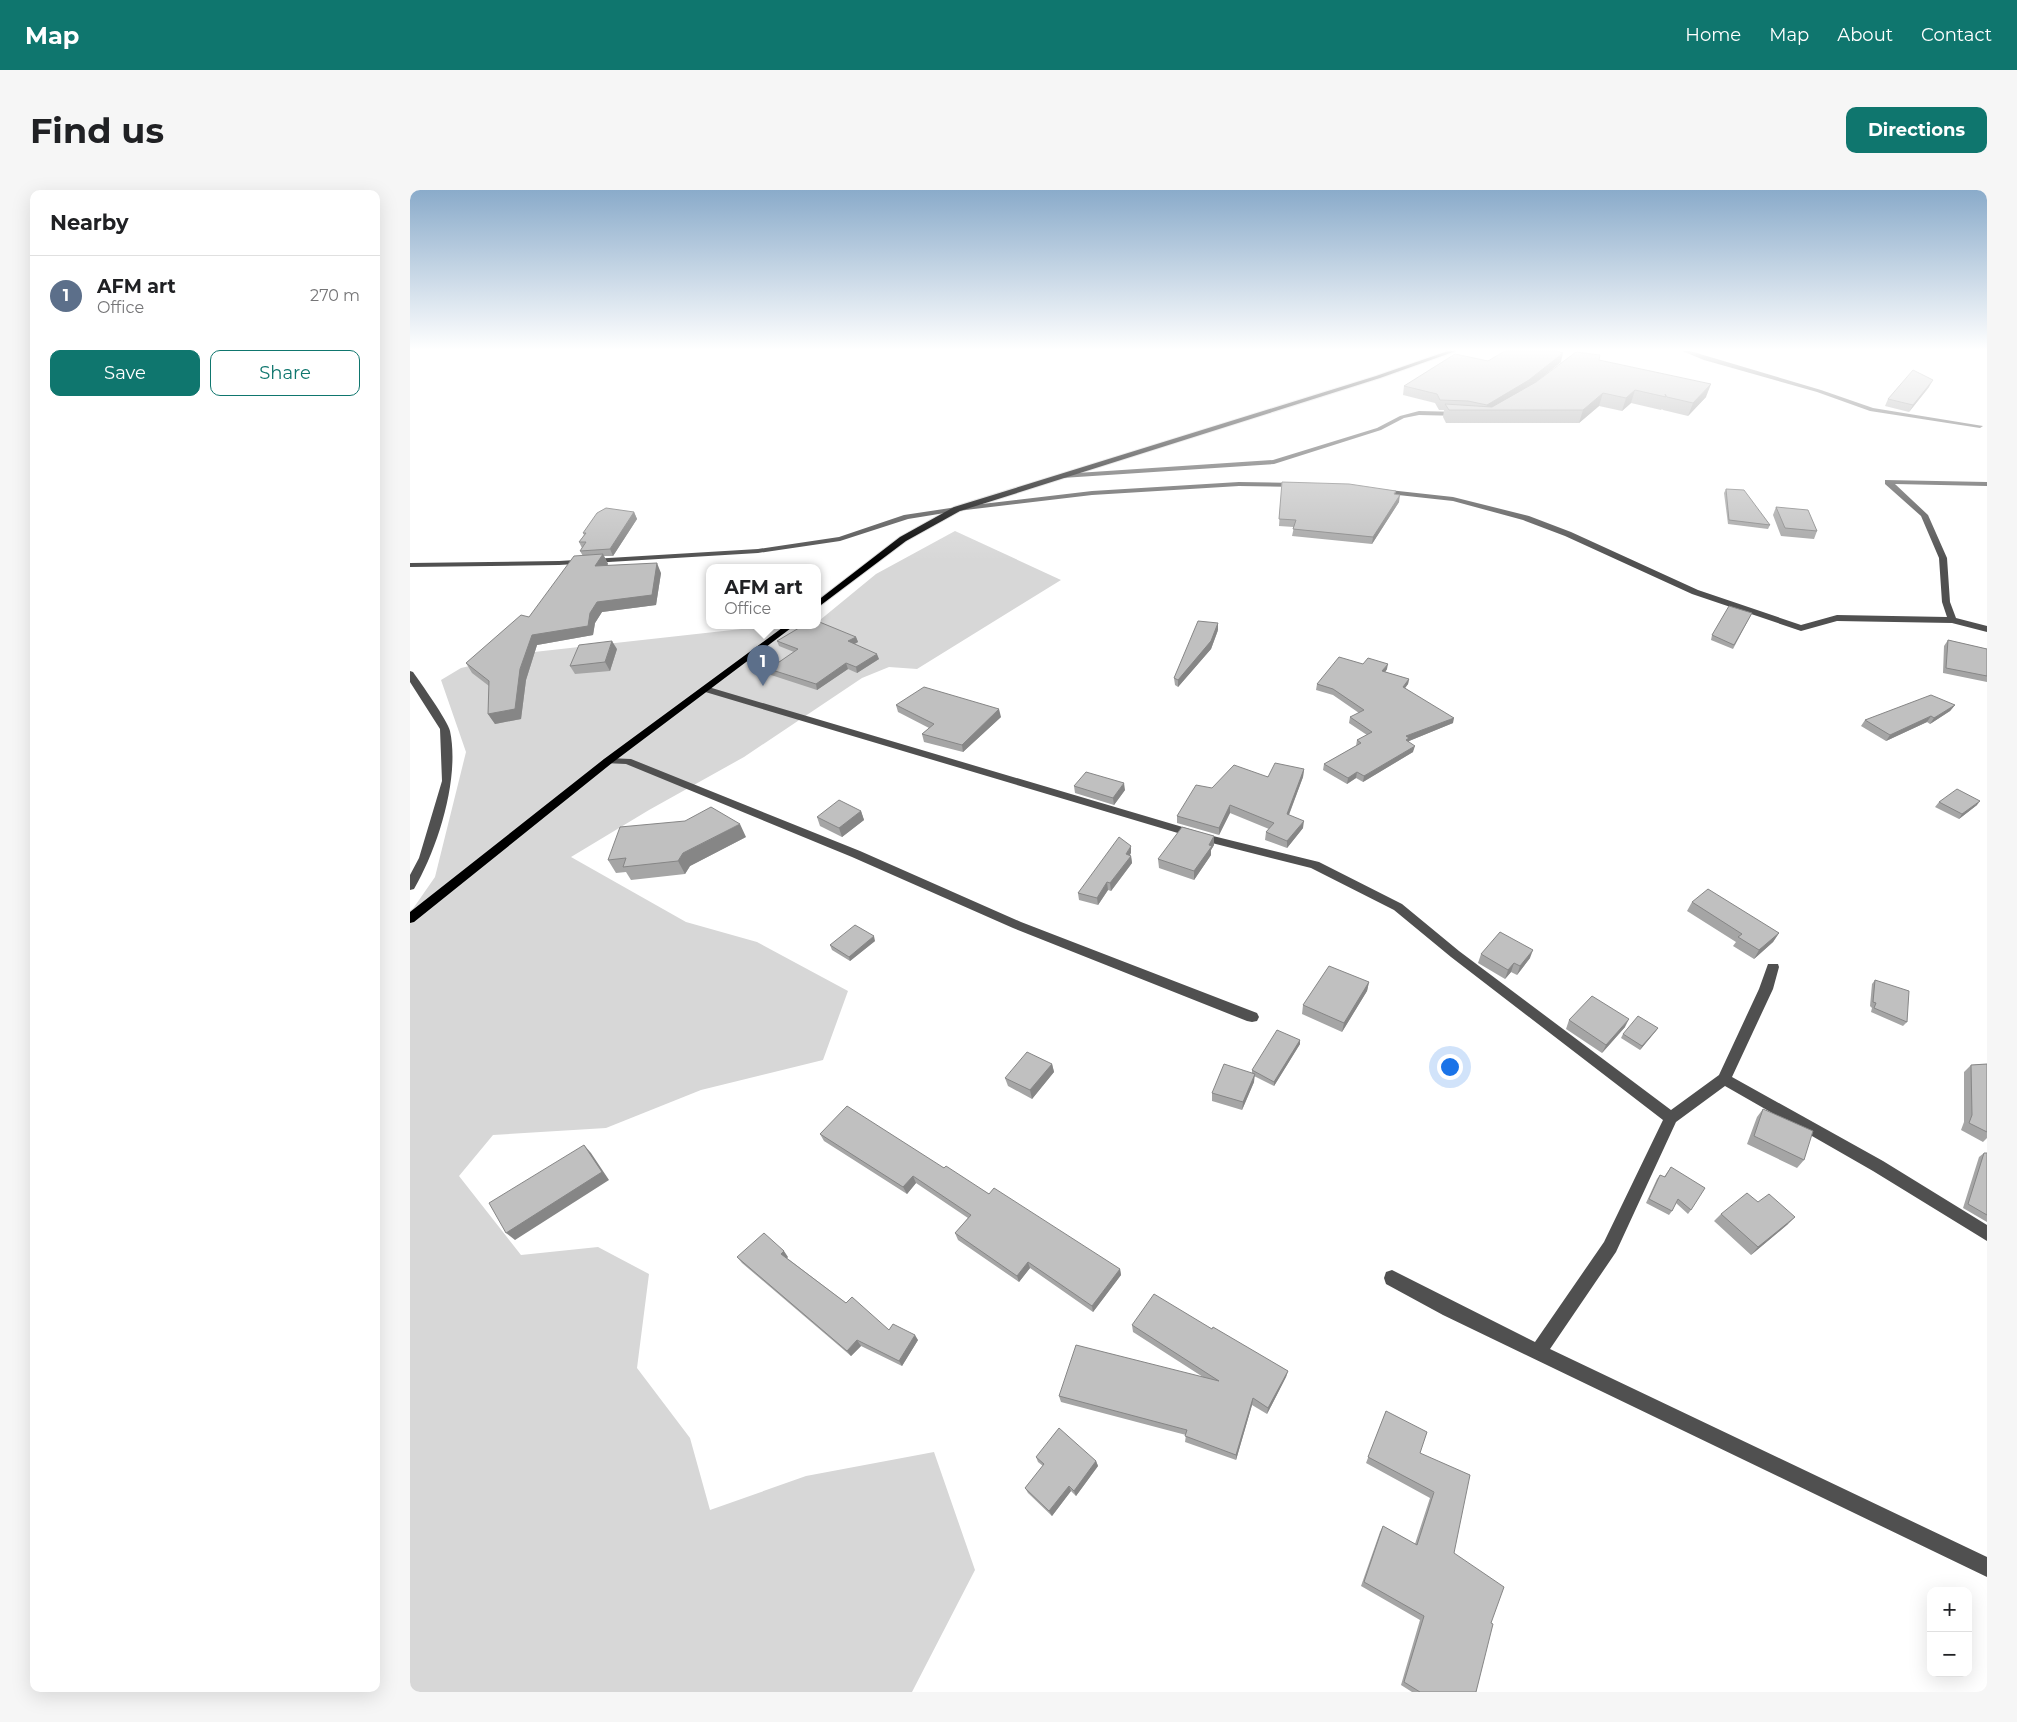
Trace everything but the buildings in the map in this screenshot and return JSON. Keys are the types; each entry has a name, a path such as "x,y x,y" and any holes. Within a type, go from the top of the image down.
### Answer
{"main road":[{"path":"821,602 903,539 957,509 1237,421"},
{"path":"410,919 608,760 785,629"}],"street":[{"path":"1062,476 1274,462 1379,429 1394,421"},
{"path":"1954,421 1983,425 1987,431"},
{"path":"1952,620 1946,602 1943,558 1924,515 1888,482 1987,484"},
{"path":"410,565 558,562 758,551 840,539 907,516 957,509 1092,493 1239,484 1303,485"},
{"path":"1368,489 1453,499 1526,518 1568,534 1695,592 1800,628 1837,618 1952,620 1987,628"},
{"path":"410,674 445,729 447,781 425,858 410,886"},
{"path":"704,689 1212,839 1315,865 1398,907 1455,954 1671,1118"},
{"path":"608,760 627,761 856,854 1017,924 1252,1017"},
{"path":"1538,1352 1610,1247 1671,1118 1724,1079 1766,988 1773,967"},
{"path":"1724,1079 1878,1166 1987,1234"},
{"path":"1392,1278 1449,1309 1987,1567"}],"shaded area":[{"path":"955,531 1061,580 917,669 889,667 862,678 744,757 649,810 571,857 686,922 757,942 848,991 823,1060 701,1090 606,1128 493,1135 459,1176 521,1255 598,1247 649,1274 637,1368 690,1438 710,1510 806,1476 934,1452 975,1570 912,1692 410,1692 410,913 435,877 466,752 441,680 461,668 525,653 741,629 821,629 821,619 876,574"}],"place":[{"name":"AFM art","path":"763,686"}]}
